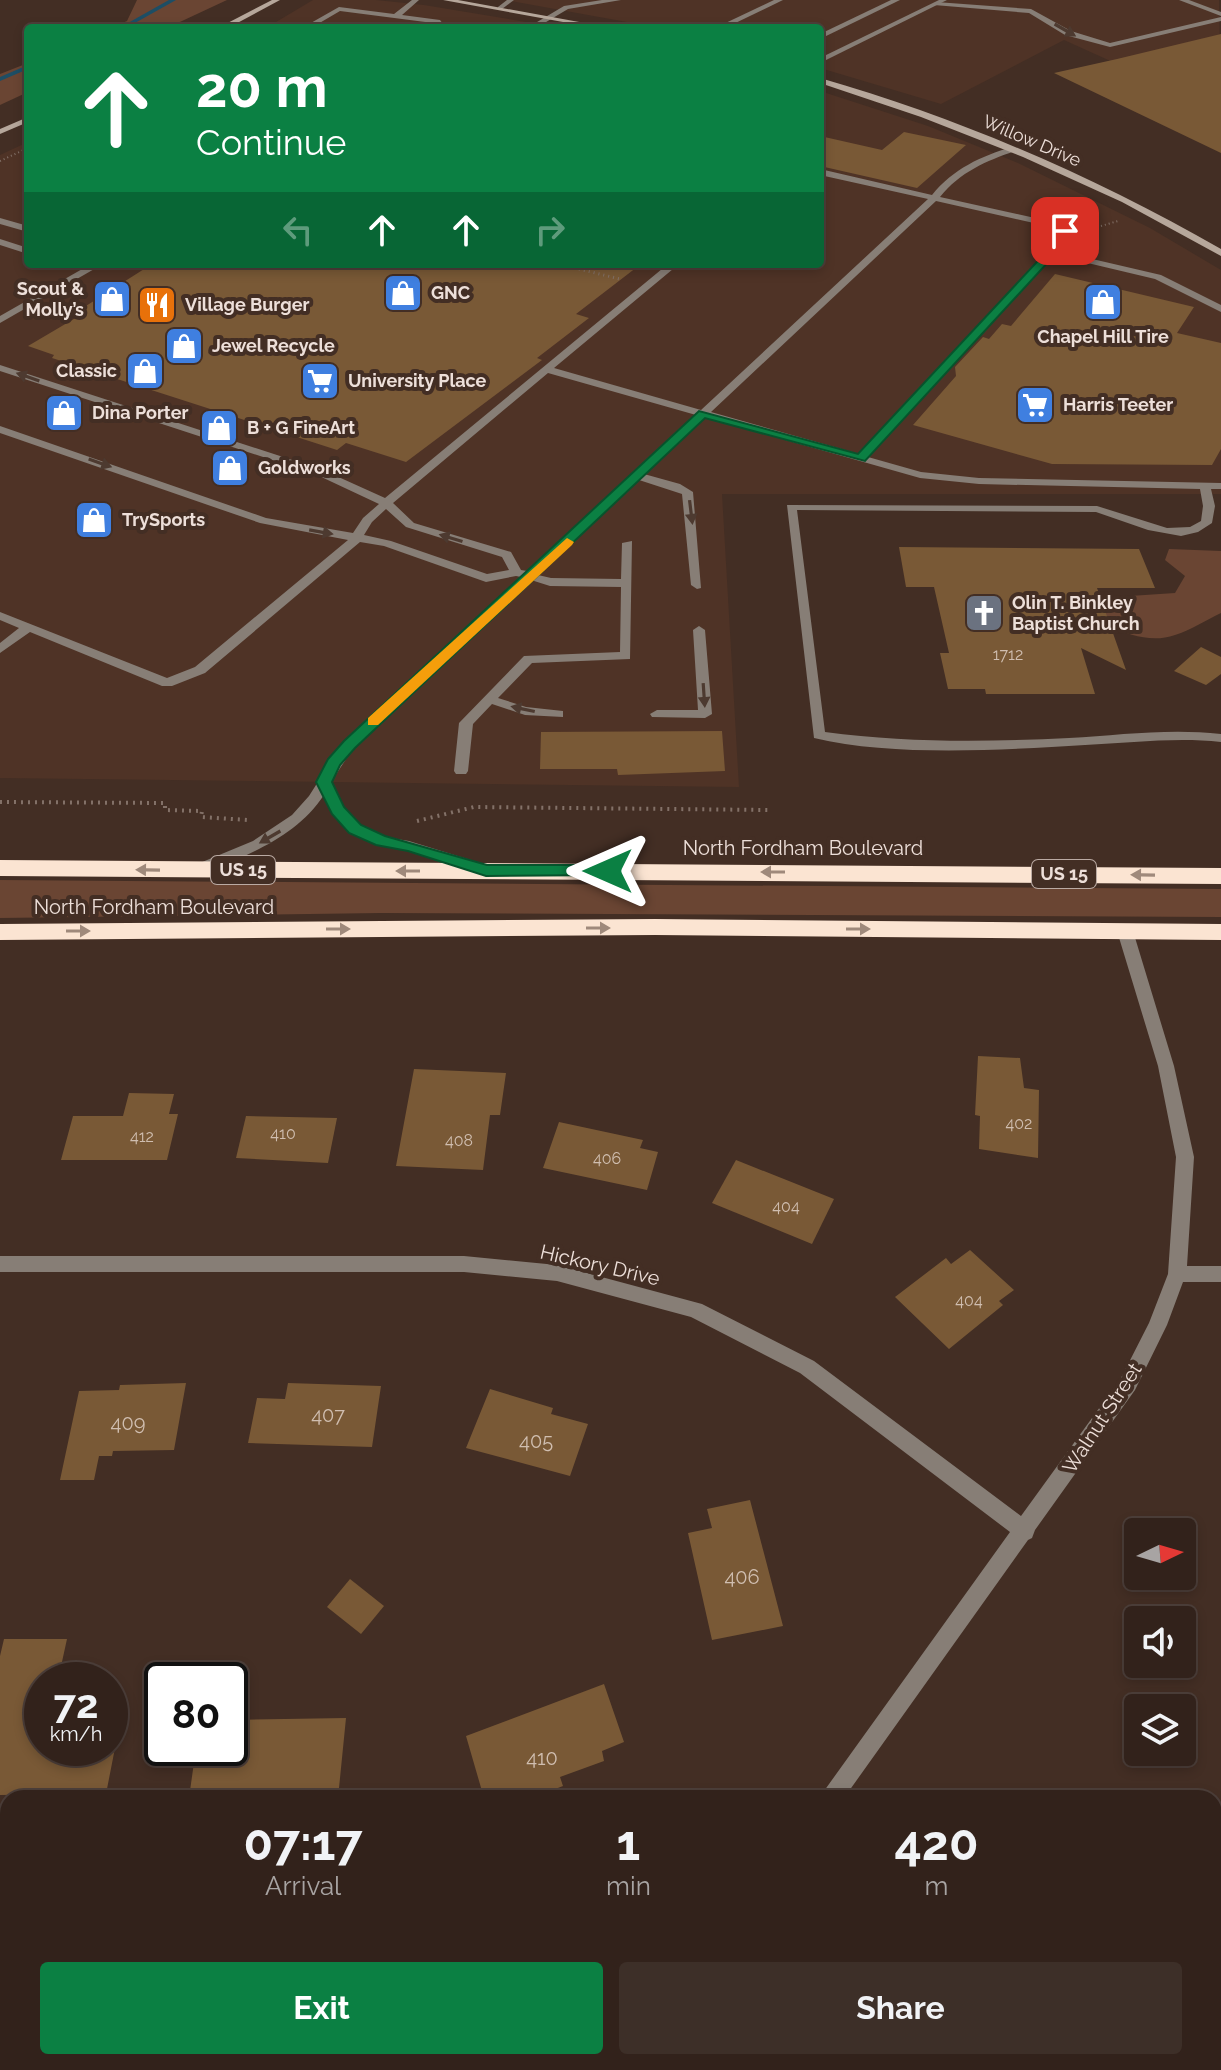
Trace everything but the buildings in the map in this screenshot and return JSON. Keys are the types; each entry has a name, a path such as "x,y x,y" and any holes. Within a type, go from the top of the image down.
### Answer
{"highway":[{"name":"North Fordham Boulevard","path":"0,868 1221,876"},
{"name":"North Fordham Boulevard","path":"0,932 655,927 1221,932"}],"street":[{"path":"238,24 277,0"},
{"path":"396,16 416,0"},
{"path":"446,0 587,24"},
{"path":"500,8 511,0"},
{"path":"538,24 566,4 618,0"},
{"path":"728,24 780,0"},
{"path":"824,35 897,0"},
{"path":"1182,0 1221,17"},
{"path":"824,57 940,2 1031,11 1068,33 1110,45 1221,17"},
{"path":"313,24 339,9 440,22 436,24"},
{"path":"404,24 412,18"},
{"name":"Willow Drive","path":"824,81 914,111 1012,149 1153,214 1221,253"},
{"path":"0,132 24,121"},
{"path":"199,870 284,829 308,807 333,763 349,744 523,574 638,476 962,169 1012,149"},
{"path":"824,173 1059,226 1068,235 860,459"},
{"path":"0,221 24,228"},
{"path":"0,242 24,250"},
{"path":"1052,252 1158,277 1221,309"},
{"path":"2,318 91,268"},
{"path":"0,616 167,683 200,670 356,539 367,520 669,268"},
{"path":"0,368 319,472 387,503 410,525 507,555 523,574"},
{"path":"547,369 920,475 960,480 1221,486"},
{"path":"0,429 264,521 387,543 486,578 523,574 550,582 627,583"},
{"path":"638,476 687,492 697,585"},
{"path":"1205,486 1209,506 1206,523 1184,533 1157,529 1123,515 1097,509 791,507 819,735 871,743 1071,742 1143,734 1221,738"},
{"path":"461,771 466,723 528,659 626,656 628,543"},
{"path":"0,649 29,627"},
{"path":"657,714 705,714 699,630"},
{"path":"489,699 525,711 558,714"},
{"path":"324,782 338,810 355,829 382,841 409,846 486,870"},
{"name":"Walnut Street","path":"836,1790 1128,1384 1158,1325 1177,1274 1185,1157 1166,1066 1125,931"},
{"name":"Hickory Drive","path":"0,1264 464,1264 573,1277 695,1310 807,1367 1025,1531"},
{"path":"1177,1274 1221,1274"}],"path":[{"path":"0,161 24,150"},
{"path":"0,802 165,803 165,810 202,811 201,817 249,819 248,829"},
{"path":"408,821 429,820 435,814 465,812 474,807 768,810"}],"shaded area":[{"path":"137,0 227,0 176,24 120,24 127,21"},
{"path":"313,0 376,0 538,24 273,24"},
{"path":"505,0 1219,0 1221,111 1064,40 941,104 824,69 824,24 638,24"},
{"path":"24,65 24,94 0,105 0,74"},
{"name":"University Place","path":"824,92 928,126 1018,163 1150,228 1221,270 1221,494 722,494 739,787 0,778 0,155 24,144 24,268 824,268"},
{"path":"1169,549 1221,551 1221,613 1175,635 1147,638 1119,630 1069,600 1175,593 1185,576 1165,560"},
{"path":"0,880 1221,889 1221,917 381,913 0,918"}],"waterway":[{"path":"129,24 173,0"},
{"path":"0,79 24,69"}],"slow traffic":[{"path":"373,721 567,542"}],"place":[{"name":"GNC","path":"403,293"},
{"name":"Scout & Molly’s","path":"112,299"},
{"name":"Chapel Hill Tire","path":"1103,302"},
{"name":"Village Burger","path":"157,305"},
{"name":"Jewel Recycle","path":"184,346"},
{"name":"Classic","path":"145,371"},
{"name":"University Place","path":"320,381"},
{"name":"Harris Teeter","path":"1035,405"},
{"name":"Dina Porter","path":"64,413"},
{"name":"B + G FineArt","path":"219,428"},
{"name":"Goldworks","path":"230,468"},
{"name":"TrySports","path":"94,520"},
{"name":"Olin T. Binkley Baptist Church","path":"984,613"}],"route":[{"path":"608,871 486,870 409,846 382,841 355,829 338,810 324,782 333,763 349,744 703,414 860,459 1068,235 1065,231"}]}
